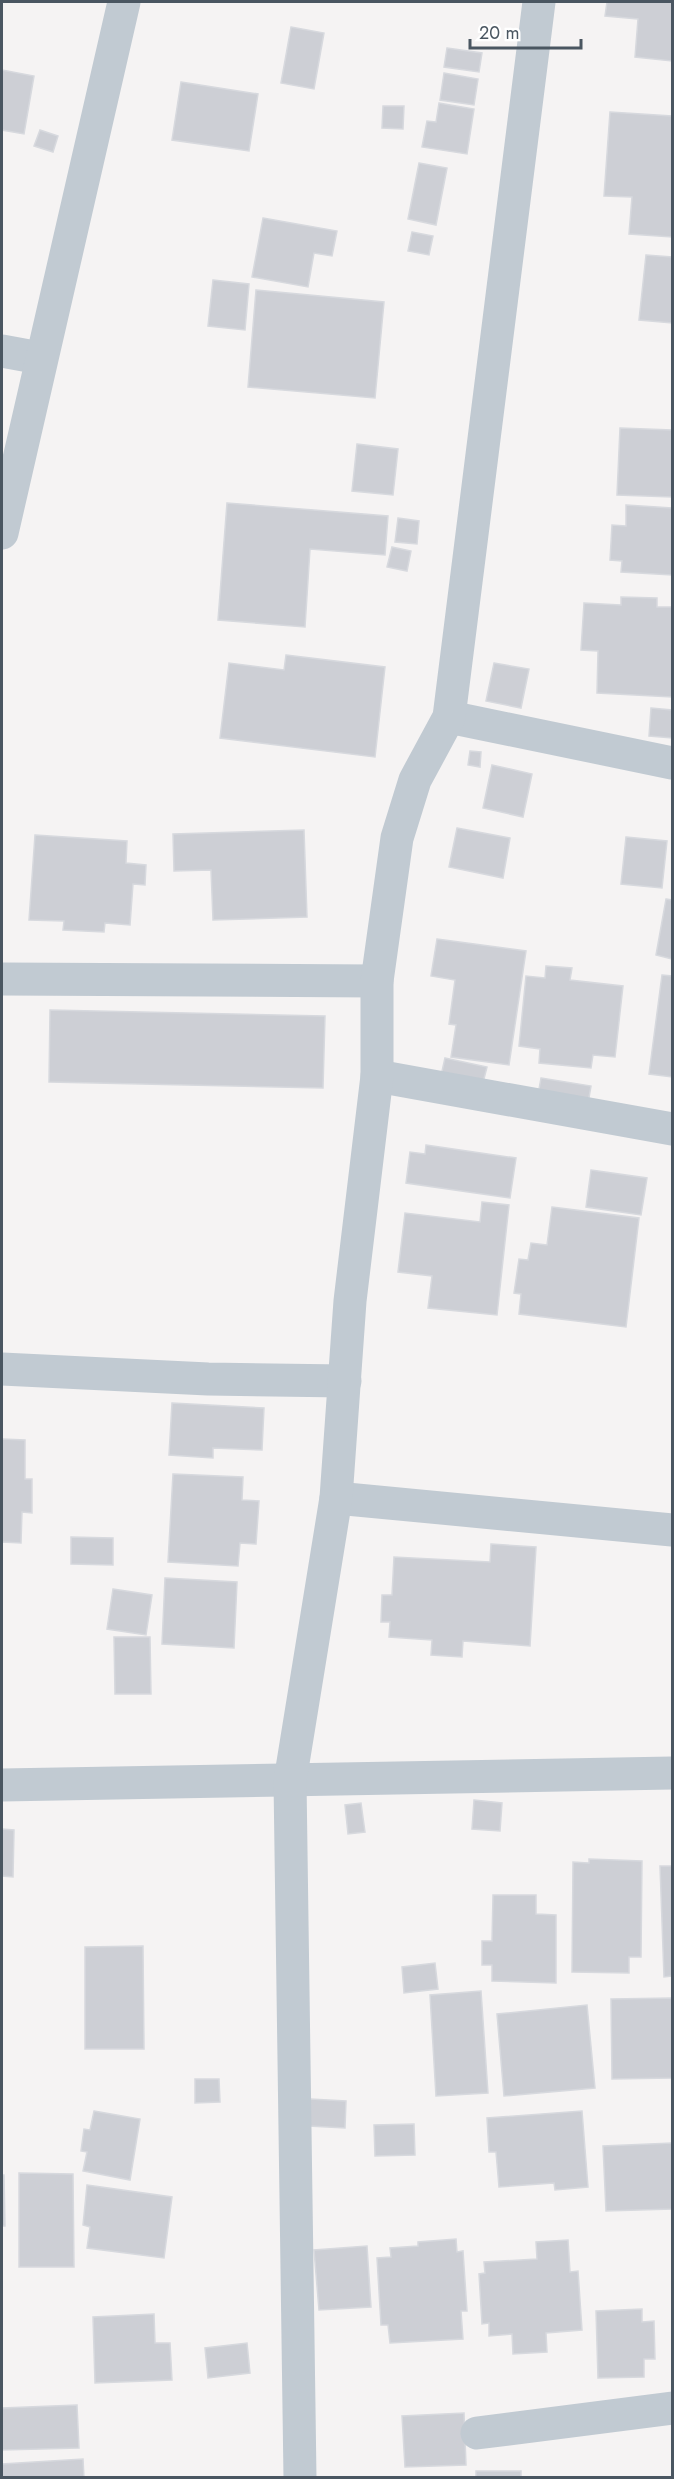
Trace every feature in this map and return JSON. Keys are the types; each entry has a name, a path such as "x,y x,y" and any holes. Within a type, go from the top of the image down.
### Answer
{"street":[{"path":"2,533 40,357 124,2"},
{"path":"300,2478 290,1781 336,1498 350,1301 377,1076 377,981 397,838 415,780 449,717 539,2"},
{"path":"2,351 40,357"},
{"path":"449,717 672,762"},
{"path":"2,979 377,981"},
{"path":"377,1076 672,1129"},
{"path":"2,1368 208,1379 345,1381"},
{"path":"336,1498 672,1530"},
{"path":"2,1785 672,1773"},
{"path":"477,2433 672,2408"}],"building":[{"path":"607,2 672,2 672,61 635,57 638,19 605,16"},
{"path":"291,27 324,33 314,89 281,83"},
{"path":"447,48 482,53 479,72 444,67"},
{"path":"2,70 34,76 24,134 2,130"},
{"path":"444,73 478,79 474,105 440,100"},
{"path":"181,82 258,94 249,151 172,140"},
{"path":"439,103 474,109 467,154 422,147 427,121 436,122"},
{"path":"383,106 404,106 403,129 382,128"},
{"path":"610,112 672,116 672,237 629,234 632,197 604,196"},
{"path":"40,130 58,136 53,152 34,146"},
{"path":"419,163 447,168 436,225 408,219"},
{"path":"263,218 337,231 332,256 314,253 308,287 252,277"},
{"path":"412,232 433,236 429,255 408,251"},
{"path":"646,255 672,257 672,323 639,320"},
{"path":"213,280 249,284 245,330 208,326"},
{"path":"256,290 384,302 375,398 248,387"},
{"path":"620,428 672,430 672,497 617,495"},
{"path":"357,444 398,449 393,495 352,491"},
{"path":"227,503 388,516 385,555 310,549 305,627 218,620"},
{"path":"626,505 672,508 672,575 621,572 622,561 610,560 612,525 626,526"},
{"path":"398,518 419,521 417,544 395,542"},
{"path":"392,547 411,551 407,571 387,567"},
{"path":"621,597 657,598 657,607 672,607 672,697 597,693 598,651 581,650 584,603 621,605"},
{"path":"286,655 385,667 375,757 220,738 229,663 284,670"},
{"path":"494,663 529,669 521,708 486,701"},
{"path":"651,708 672,710 672,738 649,736"},
{"path":"470,751 481,752 480,767 468,765"},
{"path":"492,765 532,774 523,817 483,808"},
{"path":"457,828 510,838 503,878 449,867"},
{"path":"304,830 307,917 213,920 211,870 174,871 173,834"},
{"path":"35,835 127,841 126,863 146,865 145,885 133,884 130,925 105,923 104,932 63,930 64,921 29,920"},
{"path":"626,837 667,841 662,888 621,884"},
{"path":"666,899 672,900 672,959 656,955"},
{"path":"437,939 526,951 509,1065 451,1057 456,1025 449,1024 455,980 431,976"},
{"path":"546,966 572,968 570,980 623,986 615,1057 593,1055 591,1068 539,1063 540,1049 519,1046 526,976 545,978"},
{"path":"662,975 672,976 672,1077 649,1074"},
{"path":"50,1010 325,1016 323,1088 49,1082"},
{"path":"445,1058 487,1067 479,1098 438,1089"},
{"path":"541,1078 591,1086 586,1115 536,1106"},
{"path":"426,1145 516,1158 510,1198 406,1183 410,1152 425,1154"},
{"path":"591,1170 647,1178 641,1215 586,1207"},
{"path":"482,1202 509,1205 497,1315 428,1308 432,1276 398,1272 405,1213 480,1222"},
{"path":"552,1207 639,1218 626,1327 519,1314 521,1294 514,1293 519,1259 528,1260 531,1243 547,1245"},
{"path":"172,1403 264,1408 262,1450 213,1448 213,1458 169,1455"},
{"path":"2,1439 25,1440 25,1479 32,1479 32,1513 22,1512 21,1543 2,1542"},
{"path":"173,1474 243,1477 242,1500 259,1501 256,1544 240,1543 238,1566 168,1562"},
{"path":"71,1537 113,1538 113,1565 71,1564"},
{"path":"491,1544 536,1547 530,1646 463,1641 462,1657 431,1655 432,1640 389,1637 390,1622 381,1622 382,1595 392,1595 394,1557 490,1562"},
{"path":"165,1578 237,1582 234,1648 162,1644"},
{"path":"113,1589 152,1595 146,1635 107,1629"},
{"path":"114,1637 150,1637 151,1694 115,1694"},
{"path":"474,1800 502,1803 500,1831 472,1829"},
{"path":"361,1803 365,1832 348,1834 345,1805"},
{"path":"2,1829 14,1830 13,1877 2,1876"},
{"path":"589,1859 642,1861 641,1957 629,1957 629,1973 572,1972 573,1862 589,1863"},
{"path":"660,1866 672,1866 672,1976 664,1977"},
{"path":"493,1895 536,1895 536,1914 556,1915 556,1983 492,1981 492,1965 482,1965 482,1941 492,1941"},
{"path":"143,1946 144,2049 85,2049 85,1947"},
{"path":"435,1963 438,1989 404,1993 402,1967"},
{"path":"481,1991 488,2093 436,2096 430,1995"},
{"path":"672,1998 672,2078 612,2079 611,1999"},
{"path":"587,2005 595,2088 504,2096 497,2014"},
{"path":"195,2079 219,2079 220,2102 195,2103"},
{"path":"310,2099 346,2101 345,2128 309,2126"},
{"path":"94,2111 140,2119 130,2180 83,2171 87,2152 81,2151 84,2129 90,2130"},
{"path":"582,2111 588,2187 555,2190 554,2183 499,2187 496,2152 489,2152 487,2118"},
{"path":"414,2124 415,2155 375,2156 374,2125"},
{"path":"672,2143 672,2209 606,2211 603,2146"},
{"path":"19,2173 73,2174 74,2267 19,2267"},
{"path":"2,2175 4,2175 5,2226 2,2226"},
{"path":"87,2185 172,2197 164,2258 87,2248 90,2227 83,2225"},
{"path":"456,2239 457,2252 463,2251 467,2311 461,2311 463,2339 390,2343 388,2325 381,2325 377,2258 391,2257 390,2248 418,2246 418,2242"},
{"path":"568,2240 570,2272 578,2271 582,2330 546,2333 547,2352 513,2354 512,2334 489,2336 489,2323 482,2324 479,2274 485,2273 484,2262 537,2259 536,2242"},
{"path":"367,2246 371,2307 319,2310 314,2250"},
{"path":"642,2309 642,2322 654,2321 655,2359 644,2359 644,2377 598,2378 596,2311"},
{"path":"154,2314 155,2343 170,2343 172,2380 95,2383 93,2317"},
{"path":"247,2343 250,2373 208,2378 205,2348"},
{"path":"77,2405 79,2448 2,2450 2,2408"},
{"path":"464,2413 466,2465 405,2467 402,2416"},
{"path":"83,2459 84,2478 2,2478 2,2464"},
{"path":"476,2471 521,2471 521,2478 476,2478"}]}
